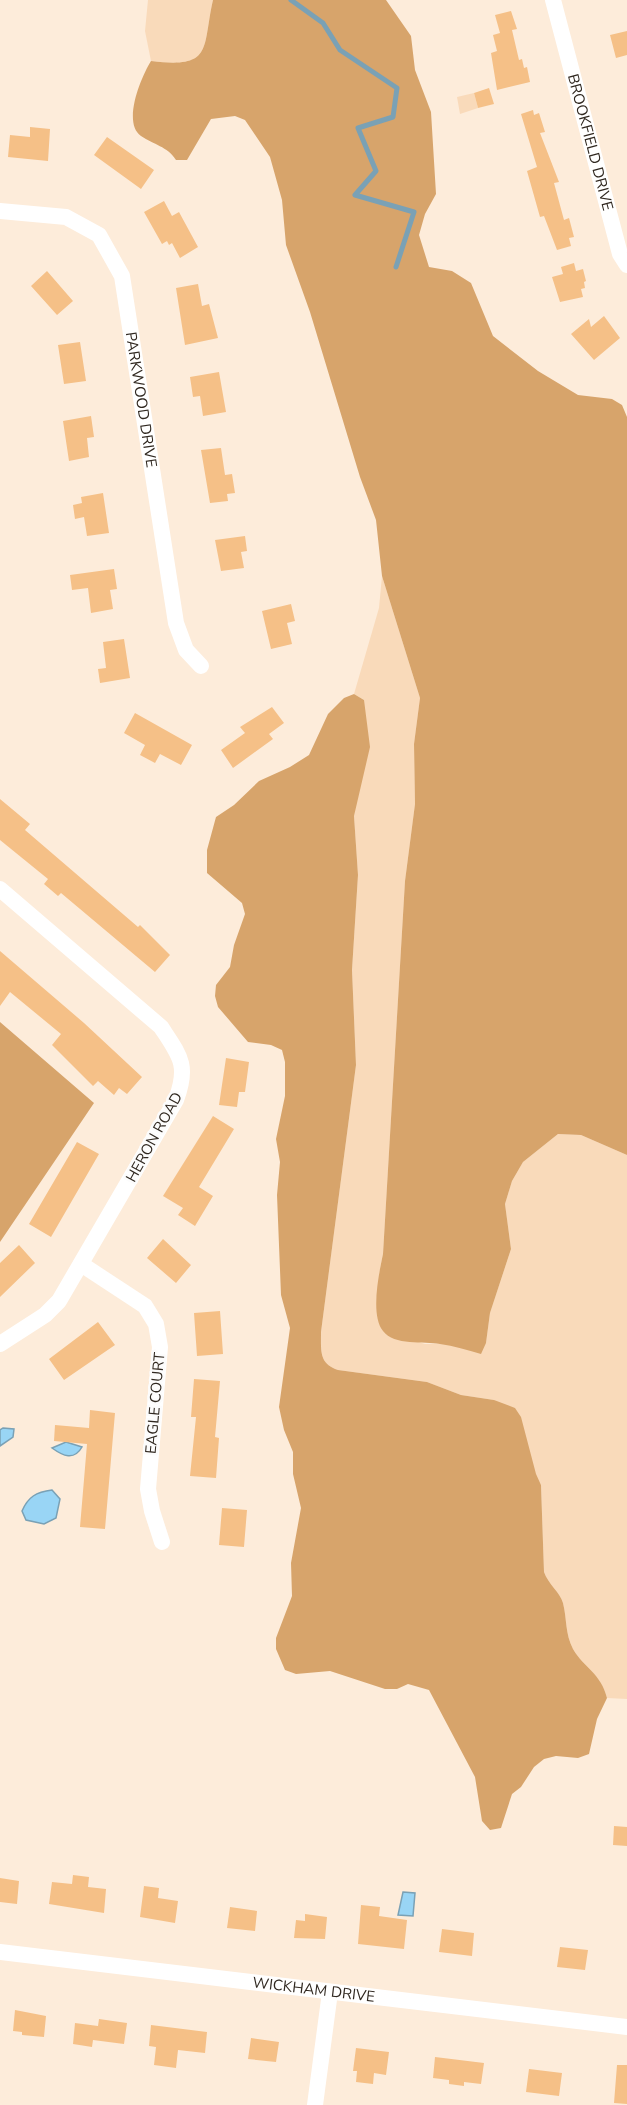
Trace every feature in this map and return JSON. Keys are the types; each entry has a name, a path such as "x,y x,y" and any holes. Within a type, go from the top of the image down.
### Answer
{"street":[{"name":"BROOKFIELD DRIVE","path":"553,0 620,254 627,265"},
{"name":"BROOKFIELD DRIVE","path":"564,0 565,52"},
{"name":"PARKWOOD DRIVE","path":"0,211 66,217 99,235 122,276 176,623 186,650 201,666"},
{"name":"HERON ROAD","path":"0,889 161,1027 179,1054 184,1078 176,1100 59,1300 45,1315 0,1344"},
{"name":"EAGLE COURT","path":"81,1264 145,1306 156,1324 160,1347 148,1489 162,1542"},
{"name":"WICKHAM DRIVE","path":"0,1952 627,2027"},
{"path":"315,2105 330,1992"}],"shaded area":[{"path":"148,0 213,0 202,52 186,62 151,61 145,31"},
{"path":"213,0 386,0 411,36 415,70 431,112 436,194 425,214 419,235 429,267 452,271 471,283 493,336 538,371 578,395 612,399 622,405 627,417 627,1155 581,1135 558,1134 523,1162 512,1181 505,1204 511,1249 490,1313 486,1343 481,1354 445,1345 394,1339 383,1331 377,1315 379,1272 383,1254 405,881 415,804 414,744 420,698 382,576 376,520 360,477 310,312 286,245 282,200 270,157 245,120 235,116 211,119 187,160 176,160 164,149 141,136 133,121 138,88 151,61 186,62 195,58 201,51 205,43"},
{"path":"474,93 478,108 460,114 457,97"},
{"path":"382,576 420,698 414,744 415,804 405,881 383,1254 378,1283 382,1330 425,1344 486,1343 490,1313 511,1249 505,1204 512,1181 523,1162 558,1134 581,1135 627,1155 627,1699 607,1698 601,1682 577,1656 570,1643 563,1603 544,1572 541,1485 494,1400 461,1395 427,1382 338,1370 327,1364 322,1356 321,1332 356,1065 352,970 358,875 354,816 364,700 354,694 379,608"},
{"path":"354,694 364,700 370,747 354,816 358,875 352,970 356,1065 321,1332 322,1356 327,1364 338,1370 427,1382 461,1395 494,1400 515,1408 521,1417 541,1485 544,1572 563,1603 567,1632 573,1649 601,1682 607,1698 597,1719 589,1754 578,1758 556,1756 544,1759 534,1767 521,1787 512,1794 501,1828 490,1830 482,1821 475,1777 429,1690 408,1684 397,1689 385,1689 330,1671 296,1674 285,1670 276,1649 276,1638 292,1596 291,1563 301,1508 293,1474 293,1452 284,1430 279,1407 290,1328 281,1295 277,1195 280,1162 276,1139 285,1096 285,1062 282,1050 271,1045 248,1042 218,1007 215,996 216,985 230,967 234,945 245,914 242,903 207,873 207,850 216,817 234,805 259,781 290,767 309,755 328,714 344,698"},
{"path":"0,1022 94,1103 0,1242"}],"water":[{"path":"14,1429 13,1437 0,1446 0,1430"},
{"path":"66,1442 82,1447 72,1456 52,1448"},
{"path":"52,1490 60,1499 56,1518 44,1524 26,1520 22,1511 27,1502 41,1492"},
{"path":"403,1892 415,1893 413,1916 398,1915"}],"building":[{"path":"511,11 517,29 512,30 519,60 522,59 524,68 527,67 530,82 497,90 491,53 497,51 493,35 500,33 495,15"},
{"path":"627,31 627,55 616,58 610,35"},
{"path":"489,88 494,104 478,108 474,93"},
{"path":"533,110 534,115 539,113 545,132 540,133 559,182 554,183 564,220 569,218 574,237 569,238 571,246 557,250 544,216 540,217 527,171 537,167 521,114"},
{"path":"30,127 50,129 48,161 8,157 10,135 30,137"},
{"path":"107,137 154,170 141,189 94,155"},
{"path":"164,201 172,216 179,212 198,247 180,258 172,243 169,245 167,241 162,244 144,212"},
{"path":"574,263 576,271 583,269 586,281 584,282 585,288 581,289 583,297 560,302 552,277 563,274 561,267"},
{"path":"47,271 73,301 57,315 31,286"},
{"path":"198,284 202,306 209,304 218,338 185,345 176,288"},
{"path":"604,316 620,338 594,360 571,334 589,319 591,327"},
{"path":"80,342 86,381 64,384 58,345"},
{"path":"219,372 226,412 203,416 200,396 193,397 190,377"},
{"path":"91,416 94,437 87,438 89,457 69,461 63,421"},
{"path":"221,448 225,475 232,474 235,493 227,494 228,501 210,503 201,450"},
{"path":"103,493 109,533 87,536 84,517 75,519 73,505 82,503 81,497"},
{"path":"245,536 247,551 241,552 244,568 221,571 215,540"},
{"path":"114,569 117,589 110,590 113,609 91,613 88,588 72,590 70,575"},
{"path":"291,604 295,621 287,623 292,644 271,649 262,611"},
{"path":"124,639 130,678 100,683 98,669 106,668 103,642"},
{"path":"272,707 284,723 269,734 273,739 233,768 221,750 245,733 240,727"},
{"path":"135,713 192,745 181,765 160,754 155,763 140,755 145,745 124,733"},
{"path":"0,799 30,824 25,830 138,927 140,925 170,955 155,972 61,893 58,896 44,884 48,879 0,840"},
{"path":"0,951 84,1023 142,1077 127,1094 119,1088 114,1095 98,1081 93,1086 52,1045 61,1034 10,992 0,1006"},
{"path":"226,1058 249,1062 245,1092 239,1092 237,1107 219,1105"},
{"path":"213,1116 234,1129 199,1187 213,1196 195,1226 178,1215 183,1208 163,1196"},
{"path":"77,1142 99,1154 51,1237 29,1224"},
{"path":"163,1239 191,1265 176,1283 147,1258"},
{"path":"19,1245 35,1263 0,1297 0,1263"},
{"path":"220,1311 223,1354 197,1356 194,1313"},
{"path":"98,1322 115,1345 64,1380 49,1359"},
{"path":"194,1379 220,1381 215,1437 219,1438 216,1478 190,1476 196,1417 191,1417"},
{"path":"90,1410 115,1413 105,1529 80,1527 87,1444 54,1441 55,1425 89,1428"},
{"path":"222,1508 247,1510 244,1547 219,1545"},
{"path":"614,1826 627,1827 627,1846 613,1845"},
{"path":"73,1875 89,1877 88,1887 106,1889 104,1913 49,1904 52,1882 72,1884"},
{"path":"0,1878 19,1881 17,1904 0,1902"},
{"path":"144,1886 159,1888 158,1898 178,1901 175,1923 140,1917"},
{"path":"361,1905 380,1907 379,1916 407,1920 404,1949 358,1944"},
{"path":"230,1907 257,1911 255,1931 227,1928"},
{"path":"305,1914 327,1917 325,1939 294,1938 296,1920 305,1921"},
{"path":"442,1929 474,1933 472,1956 439,1952"},
{"path":"560,1947 588,1950 585,1970 557,1967"},
{"path":"15,2010 46,2016 44,2037 22,2035 22,2032 13,2031"},
{"path":"99,2019 127,2023 124,2044 93,2040 92,2047 73,2044 75,2023 98,2026"},
{"path":"151,2025 207,2032 205,2053 178,2050 176,2068 154,2065 156,2047 149,2046"},
{"path":"251,2038 279,2042 276,2062 248,2059"},
{"path":"356,2048 389,2052 386,2075 374,2073 373,2084 356,2082 357,2071 353,2071"},
{"path":"435,2057 484,2063 481,2084 464,2082 464,2086 449,2084 449,2080 433,2078"},
{"path":"617,2065 627,2065 627,2104 614,2103"},
{"path":"529,2069 562,2073 559,2096 526,2092"}],"waterway":[{"path":"291,0 323,23 340,50 397,88 393,117 358,128 376,171 355,195 414,212 396,267"}]}
